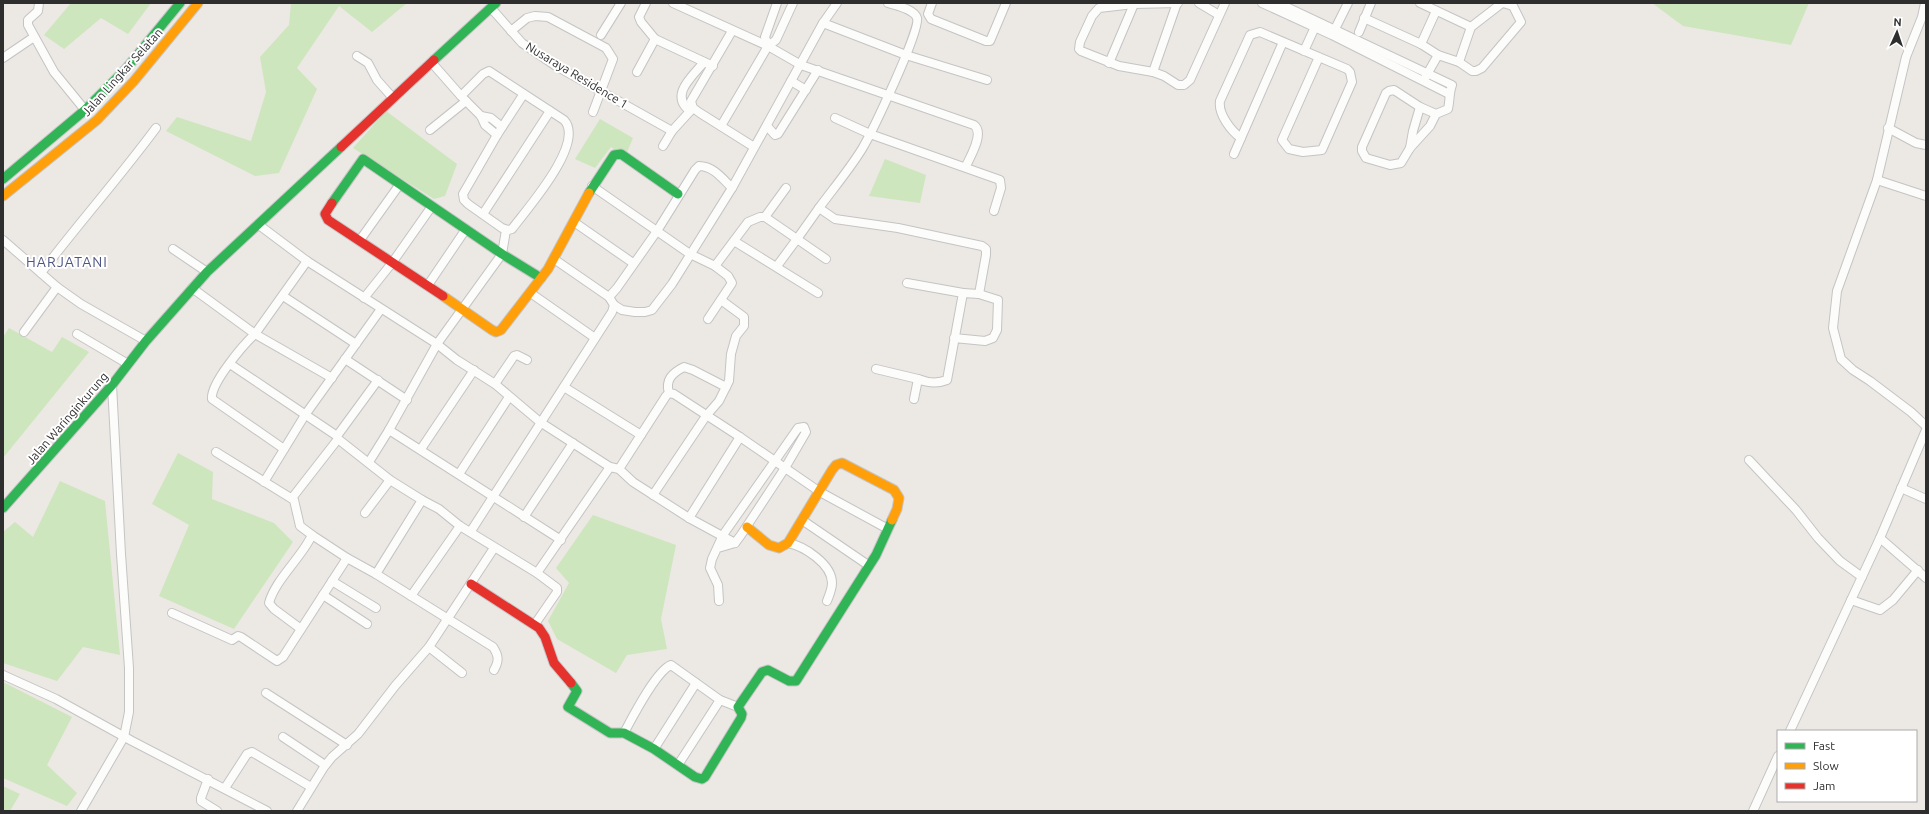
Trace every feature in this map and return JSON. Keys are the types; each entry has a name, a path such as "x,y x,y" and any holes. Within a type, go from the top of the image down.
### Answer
{"main road":[{"name":"Jalan Lingkar Selatan","path":"3,179 85,110 125,70 180,3"},
{"name":"Jalan Lingkar Selatan","path":"3,196 96,120 134,81 198,3"},
{"name":"Jalan Waringinkurung","path":"3,508 112,386 146,341 207,272 259,225 392,98 494,6"},
{"path":"541,278 502,254 364,160 360,161 325,214 328,220 428,285 492,330 498,332 532,294 554,259 592,186 613,156 619,153 678,194"},
{"path":"471,584 535,624 545,637 554,663 576,689 568,707 610,733 624,733 654,749 697,778 704,778 741,718 742,714 738,707 760,674 765,670 772,671 789,681 796,681 868,565 876,555 897,509 899,498 894,490 842,463 836,465 832,470 788,543 779,548 769,545 747,527"}],"street":[{"path":"39,3 38,11 27,22 54,72 85,110"},
{"path":"601,35 621,3"},
{"path":"646,3 639,17 641,22 655,38 713,66"},
{"path":"672,3 768,46 801,65 967,122 977,127 978,135 966,166"},
{"path":"721,126 768,46 776,40 793,3"},
{"path":"554,259 608,296 614,305 622,310 645,312 652,310 672,284 732,188 823,23 837,3"},
{"path":"777,266 862,148 870,134 906,55 918,25 917,18 912,12 888,3"},
{"path":"932,3 928,14 930,19 986,42 990,41 1006,3"},
{"path":"1153,72 1178,3 1134,4 1100,8 1096,10 1080,42 1079,46 1081,51 1119,66 1153,72 1164,76 1178,85 1187,84 1225,3"},
{"path":"1200,3 1219,15"},
{"path":"1262,3 1314,27 1334,32"},
{"path":"1278,3 1425,77 1449,94 1450,101 1448,109 1436,114 1430,126 1410,148 1401,163 1390,165 1366,158 1362,149 1387,92 1394,90 1420,107 1436,114"},
{"path":"1334,32 1348,3"},
{"path":"1359,32 1371,3"},
{"path":"1420,3 1471,28"},
{"path":"1364,18 1421,44 1438,55 1459,62 1476,72 1482,68 1521,22 1513,6 1502,3 1471,28 1459,62"},
{"path":"1925,3 1922,16 1906,57 1888,128 1877,180 1837,291 1833,315 1835,343 1841,359 1853,370 1911,412 1926,426"},
{"path":"768,46 765,37 775,4"},
{"path":"1109,63 1134,4"},
{"name":"Nusaraya Residence 1","path":"494,6 510,31 522,43 556,66 672,131"},
{"path":"1421,44 1436,11"},
{"path":"510,31 527,18 543,16 553,19 606,48 613,59 593,112"},
{"path":"823,23 906,55 987,80"},
{"path":"1304,51 1314,27"},
{"path":"663,146 672,131 692,110 691,99 713,66 732,31"},
{"path":"1241,138 1233,132 1225,118 1220,108 1220,101 1250,34 1260,32 1304,51 1319,57 1349,70 1352,82 1322,150 1303,152 1289,149 1283,143 1282,138 1319,57"},
{"path":"3,58 34,37"},
{"path":"637,72 655,38"},
{"path":"1234,154 1283,42"},
{"path":"1425,77 1438,55"},
{"path":"357,56 368,63 377,80 392,98"},
{"path":"704,62 681,93 680,100 683,106 721,126 754,147"},
{"path":"432,63 463,99 481,116 485,125 497,135"},
{"path":"767,126 775,135 778,134 818,70"},
{"path":"430,130 463,99 482,74 489,71 523,95 564,120 569,127 569,137 563,156 548,183 512,229 506,230 465,202 463,194 497,135 523,95"},
{"path":"791,81 806,90"},
{"path":"1410,148 1420,107"},
{"path":"483,214 550,111"},
{"path":"481,116 491,118 502,127"},
{"path":"835,118 870,134 966,166 1000,180 1001,188 994,211"},
{"path":"41,274 73,231 122,174 156,128"},
{"path":"1888,128 1916,143 1926,145"},
{"path":"608,296 617,288 698,166 706,166 711,168 732,188"},
{"path":"1877,180 1926,196"},
{"path":"360,240 400,184"},
{"path":"592,186 690,254 715,266 731,280 730,287 708,319"},
{"path":"765,217 786,188"},
{"path":"364,298 392,263 432,206"},
{"path":"819,208 835,218 898,228 982,246 986,249 986,255 979,294"},
{"path":"715,266 748,222 760,217 765,217 826,259"},
{"path":"574,222 633,263"},
{"path":"259,225 307,261 381,310 437,344 457,360 495,384 540,422 614,468 689,518 723,535 735,543"},
{"path":"428,285 466,229"},
{"path":"369,462 407,400 437,344 502,254 506,230"},
{"path":"3,240 41,274 81,304 146,341"},
{"path":"734,241 777,266 818,293"},
{"path":"173,250 207,272"},
{"path":"284,449 212,399 213,389 242,347 255,334 307,261"},
{"path":"907,284 963,293 979,294 999,302 995,335 991,339 985,341 954,338"},
{"path":"24,332 57,287"},
{"path":"192,288 255,334 332,378"},
{"path":"876,369 934,383 940,383 947,380 963,293"},
{"path":"532,294 595,338"},
{"path":"283,296 356,344"},
{"path":"653,495 706,416 719,400 726,387 731,354 736,336 744,326 744,317 721,300"},
{"path":"470,531 612,312 614,305"},
{"path":"264,482 305,414 381,310"},
{"path":"77,334 128,364"},
{"path":"495,384 514,356 517,355 527,360"},
{"path":"345,359 407,400"},
{"path":"230,364 338,437 390,480 443,512 460,526 470,531 494,548 538,573 558,590 535,624"},
{"path":"669,394 666,386 668,380 684,367 726,387"},
{"path":"421,449 474,370"},
{"path":"914,399 918,379"},
{"path":"292,498 338,437 378,380"},
{"path":"81,811 124,737 129,712 129,668 112,386"},
{"path":"564,387 641,435"},
{"path":"669,394 679,397 820,492 888,529"},
{"path":"538,573 614,468 641,435 669,394"},
{"path":"459,474 510,397"},
{"path":"718,548 735,543 747,527 806,432 804,427 798,428 723,535 710,565 711,572 718,585 719,601"},
{"path":"389,430 421,449 561,540"},
{"path":"1790,730 1880,538 1926,430"},
{"path":"689,518 740,437"},
{"path":"524,517 573,443"},
{"path":"216,452 292,498 296,503 297,517 300,526 312,535 347,558 376,574 494,647 498,656 494,670"},
{"path":"1749,460 1796,510 1818,538 1840,561 1862,576"},
{"path":"365,513 390,480"},
{"path":"1902,488 1926,499"},
{"path":"376,574 422,500"},
{"path":"802,520 868,565"},
{"path":"411,596 460,526"},
{"path":"301,629 274,609 269,603 288,571 308,544 312,535"},
{"path":"1880,538 1926,578"},
{"path":"788,543 797,545 814,556 831,575 832,584 827,601"},
{"path":"297,811 325,765 332,757 347,745 370,720 395,686 429,647 494,548"},
{"path":"172,613 232,640 238,636 241,637 277,660 283,657 347,558"},
{"path":"1851,600 1880,610 1893,600 1918,570"},
{"path":"332,581 376,608"},
{"path":"323,596 367,624"},
{"path":"429,647 462,673"},
{"path":"624,733 648,691 668,666 672,665 720,700 738,707"},
{"path":"3,675 56,699 124,737 267,811"},
{"path":"654,749 696,683"},
{"path":"266,693 347,745"},
{"path":"678,764 720,700"},
{"path":"283,737 325,765"},
{"path":"225,788 248,754 252,752 311,787"},
{"path":"1753,811 1777,758"},
{"path":"208,780 201,801 217,811"}],"green space":[{"path":"71,3 151,3 128,34 101,18 64,49 44,35"},
{"path":"291,3 407,3 372,32 339,6 297,68 317,89 279,173 255,176 166,131 177,117 251,141 266,92 260,57 289,25"},
{"path":"1652,3 1809,3 1791,45 1683,26"},
{"path":"386,111 457,164 445,196 434,199 353,148"},
{"path":"600,119 633,138 625,157 611,147 595,168 575,159"},
{"path":"885,159 926,175 920,203 869,196"},
{"path":"9,328 52,352 62,337 89,352 3,458 3,337"},
{"path":"178,453 213,472 212,499 274,523 293,542 234,629 159,596 189,525 152,504"},
{"path":"60,481 105,501 120,655 83,647 57,681 3,663 3,532 15,522 33,537"},
{"path":"593,515 676,545 661,619 667,649 627,655 616,673 557,639 548,621 569,583 556,568"},
{"path":"3,682 72,717 47,765 77,793 67,806 3,778"},
{"path":"3,786 20,794 10,811 3,811"}],"traffic: fast":[{"path":"3,179 85,110 125,70 180,3"},
{"path":"434,60 496,3"},
{"path":"3,508 112,385 146,341 207,272 341,147"},
{"path":"589,193 614,155 621,154 678,194"},
{"path":"332,203 363,159 502,254 541,278"},
{"path":"571,683 577,691 568,707 610,733 624,733 654,749 695,777 702,779 705,777 741,718 742,714 738,707 762,672 768,670 789,681 796,681 876,555 892,520"}],"traffic: slow":[{"path":"3,196 97,120 134,81 198,3"},
{"path":"443,296 492,330 496,332 501,330 548,269 589,193"},
{"path":"747,527 769,545 779,548 788,543 832,470 836,465 842,463 894,490 899,498 897,509 892,520"}],"traffic: jam":[{"path":"341,147 434,60"},
{"path":"332,203 325,214 328,220 443,296"},
{"path":"471,584 539,628 545,637 554,663 571,683"}],"district":[{"name":"HARJATANI","path":"67,262"}]}
